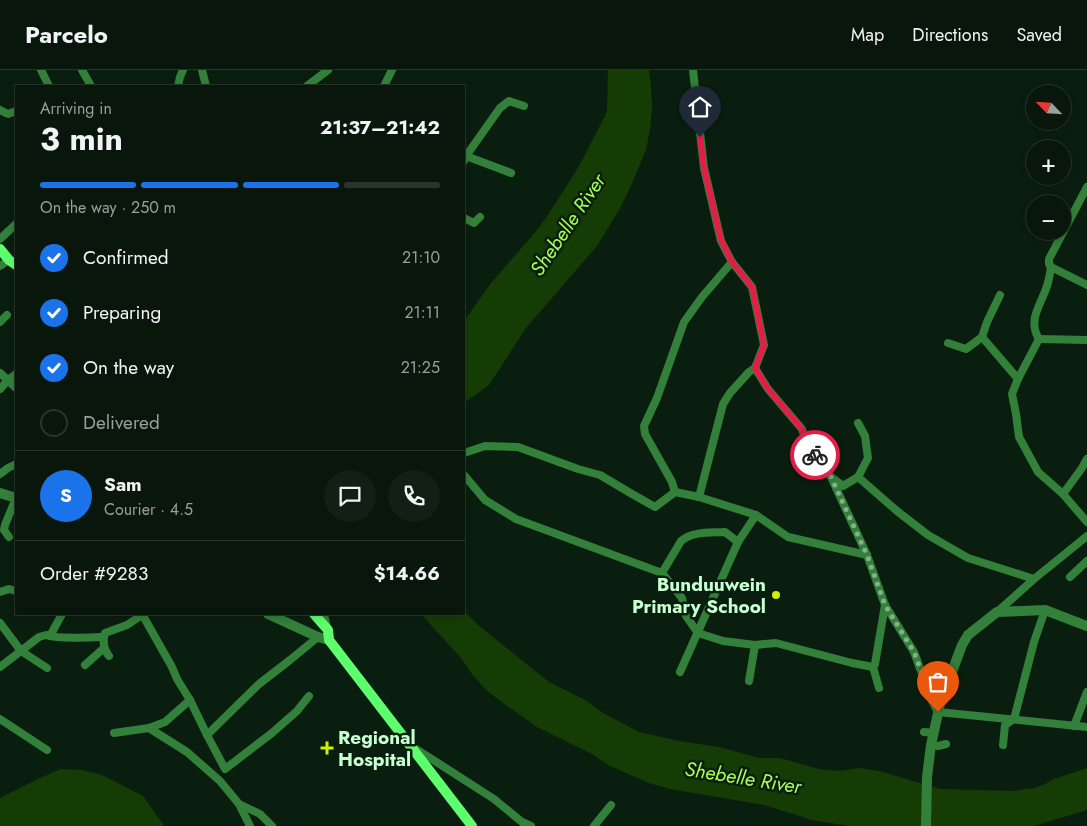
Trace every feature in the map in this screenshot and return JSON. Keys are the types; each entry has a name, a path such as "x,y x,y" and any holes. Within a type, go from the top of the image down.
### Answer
{"main road":[{"path":"0,249 13,262"},
{"path":"315,615 407,743 472,826"}],"street":[{"path":"41,70 48,85"},
{"path":"82,70 90,85"},
{"path":"178,85 183,70"},
{"path":"202,70 206,85"},
{"path":"308,85 328,70"},
{"path":"384,85 392,70"},
{"path":"693,70 704,168 721,240 732,262 752,287 764,345 755,368 730,392 723,404 699,498"},
{"path":"511,173 465,159 500,108 510,101 524,106"},
{"path":"0,110 8,114 15,111"},
{"path":"1087,187 1049,264 1087,284"},
{"path":"465,218 474,223 480,217"},
{"path":"0,239 15,225"},
{"path":"0,266 13,262"},
{"path":"675,492 672,482 645,434 644,426 657,398 684,322 702,297 732,262"},
{"path":"1039,339 1033,322 1052,267"},
{"path":"948,343 966,349 982,337 1000,295"},
{"path":"0,322 8,315"},
{"path":"982,337 1018,379"},
{"path":"1039,339 1087,340"},
{"path":"1039,339 1012,394 1019,412 1019,438 1038,472 1063,494 1087,522"},
{"path":"755,368 768,389 802,429 807,445 831,477 867,555 885,605 914,652 938,712"},
{"path":"0,373 15,387"},
{"path":"0,389 15,375"},
{"path":"831,477 843,486 858,477 868,458 865,436 858,423"},
{"path":"465,453 486,446 518,447 600,475 655,507 675,492"},
{"path":"1063,494 1087,459"},
{"path":"0,474 15,464"},
{"path":"465,476 485,500 516,519 662,572 682,598 686,616 698,633 722,641 755,646 776,643 873,667"},
{"path":"858,477 928,535 968,558 1034,579"},
{"path":"675,492 756,515 788,537 867,555"},
{"path":"0,493 15,498"},
{"path":"9,537 4,530 4,525 15,500"},
{"path":"680,672 738,542 756,515"},
{"path":"662,572 681,541 693,534 725,532 738,542"},
{"path":"926,826 927,777 931,745 929,733 962,644 984,618 997,612 1087,536"},
{"path":"1070,577 1087,561"},
{"path":"0,592 9,589 15,591"},
{"path":"879,688 873,667 885,605"},
{"path":"997,612 1045,610 1087,626"},
{"path":"1004,745 1005,725 1014,720 1034,642 1045,610"},
{"path":"50,636 61,615"},
{"path":"109,656 104,648 105,633 127,625 141,615"},
{"path":"143,615 190,700 225,769 297,712 309,696"},
{"path":"270,615 318,637"},
{"path":"207,735 259,684 318,637 329,635 324,615"},
{"path":"0,623 21,651 47,668"},
{"path":"0,668 39,638 46,635 104,637"},
{"path":"749,681 755,646"},
{"path":"85,665 104,648"},
{"path":"1074,726 1087,692"},
{"path":"114,733 149,728 165,722 190,700"},
{"path":"938,712 1087,727"},
{"path":"0,719 47,750"},
{"path":"149,728 187,752 220,781 239,804 250,826"},
{"path":"407,743 494,799 522,822 531,826"},
{"path":"931,745 946,744"},
{"path":"494,799 500,791"},
{"path":"239,804 260,814 272,826"},
{"path":"594,826 611,805"}],"water":[{"name":"Shebelle River","path":"608,70 649,70 652,108 646,150 619,210 597,246 526,328 489,385 465,402 465,320 491,283 546,218 578,168 607,112"},
{"name":"Shebelle River","path":"465,612 478,625 549,682 587,701 603,713 639,732 719,747 759,758 780,758 819,769 839,771 859,768 879,771 940,789 1013,791 1035,788 1054,779 1087,768 1087,810 1034,826 849,826 812,820 764,805 670,789 649,783 610,766 592,754 537,727 486,690 461,658 422,615 465,615"},
{"path":"61,769 82,770 102,775 143,796 164,826 0,826 0,798"}],"way so far":[{"path":"815,455 831,477 867,555 885,605 914,652 938,712"}],"place":[{"name":"Bunduuwein Primary School","path":"776,595"},
{"name":"Regional Hospital","path":"327,748"}],"route":[{"path":"700,137 704,168 721,240 732,262 752,287 764,345 755,368 768,389 802,429 807,445 815,455"}]}
